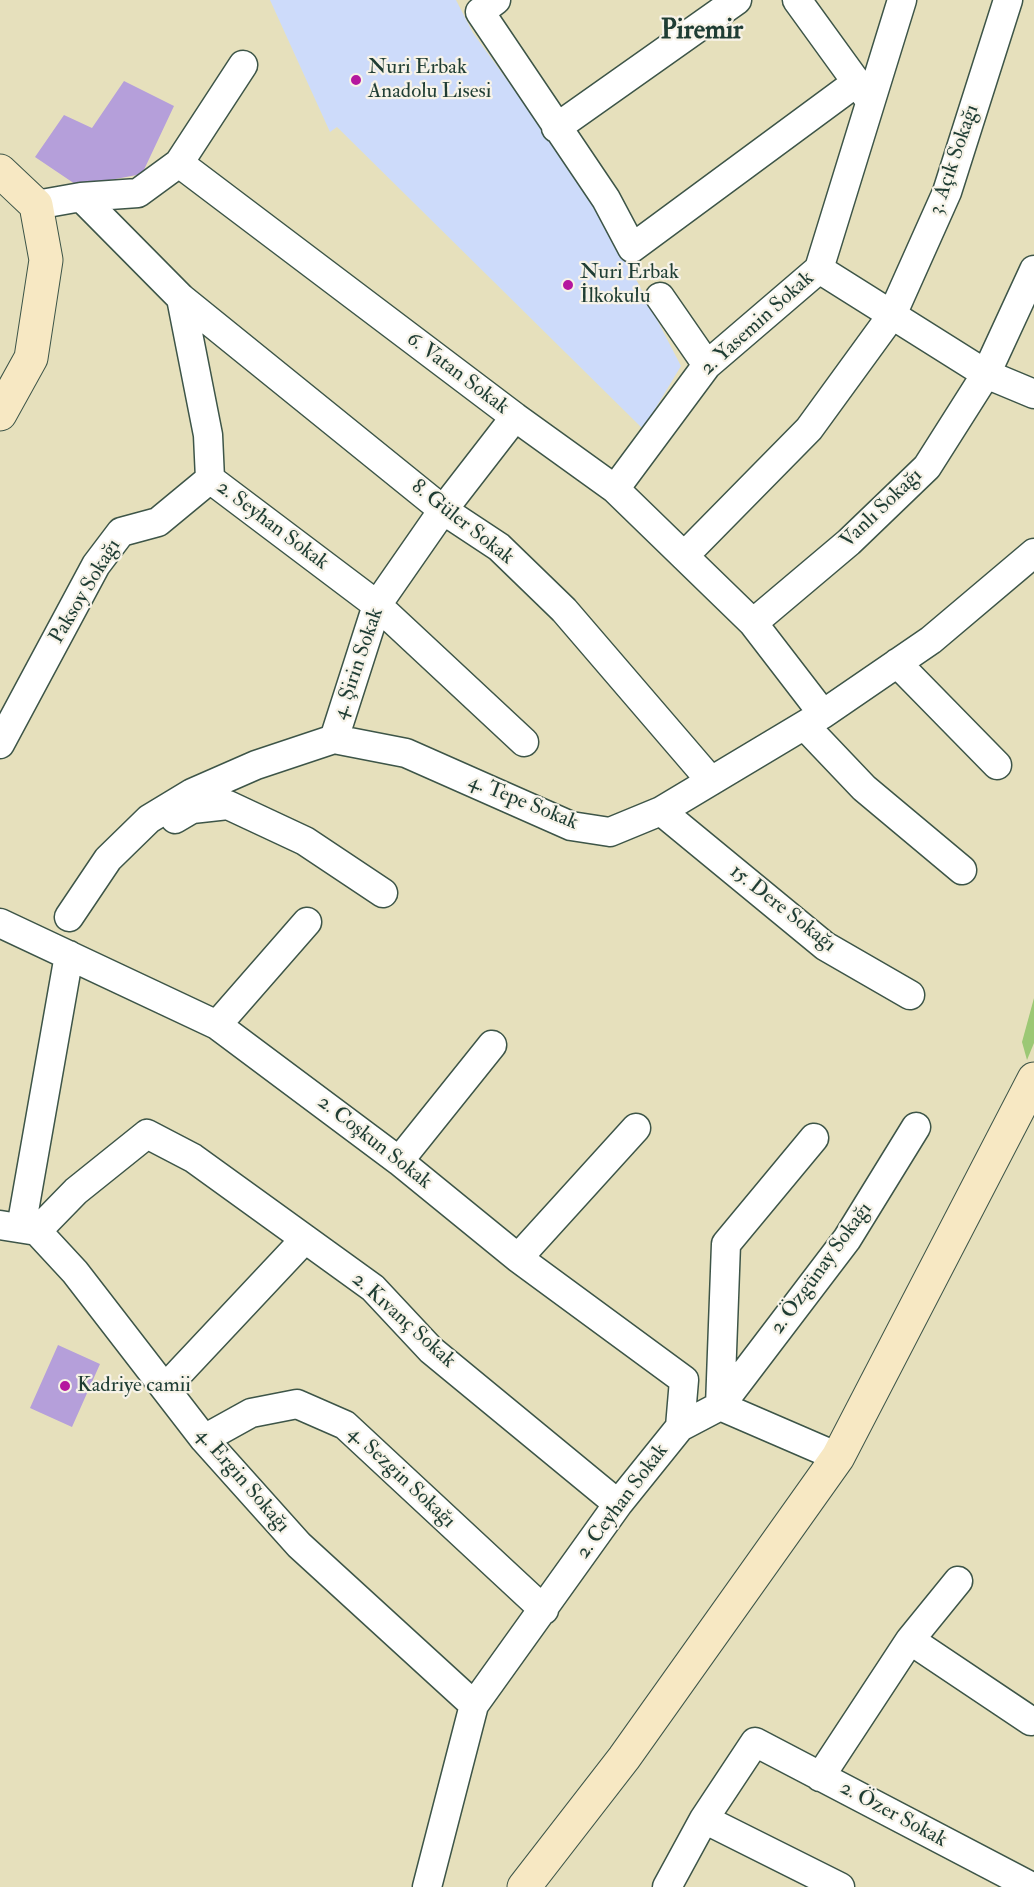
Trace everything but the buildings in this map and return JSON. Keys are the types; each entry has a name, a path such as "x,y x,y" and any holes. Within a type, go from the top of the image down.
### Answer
{"main road":[{"path":"0,171 36,205 46,260 30,358 0,414"},
{"path":"524,1887 631,1748 838,1457 1034,1079"}],"street":[{"path":"556,128 737,0"},
{"path":"488,6 556,128 606,199 632,248 864,92 797,0"},
{"name":"2. Yasemin Sokak","path":"615,489 707,365 819,268 864,92 902,0"},
{"name":"3. Açık Sokağı","path":"684,556 809,429 892,315 947,192 1008,0"},
{"path":"36,205 81,197 138,193 179,163 243,65"},
{"name":"6. Vatan Sokak","path":"179,163 515,417 615,489 753,623 814,720 864,788 962,870"},
{"path":"81,197 181,298"},
{"path":"819,268 986,374 1034,394"},
{"name":"Vanlı Sokağı","path":"753,623 849,542 927,467 986,374 1034,270"},
{"path":"660,297 707,365"},
{"name":"2. Seyhan Sokak","path":"181,298 208,435 210,479 377,605 524,742"},
{"name":"8. Güler Sokak","path":"181,298 443,510 498,547 564,610 711,781"},
{"name":"4. Şirin Sokak","path":"334,739 377,605 443,510 515,417"},
{"name":"Paksoy Sokağı","path":"0,744 96,565 122,532 158,522 210,479"},
{"name":"4. Tepe Sokak","path":"69,917 108,860 149,819 192,793 256,765 334,739 406,753 571,826 610,832 661,812 814,720 931,640 1034,553"},
{"path":"897,663 997,765"},
{"path":"19,1228 61,951 69,917 161,827 192,809 228,805 305,841 383,893"},
{"name":"15. Dere Sokağı","path":"661,812 825,945 910,995"},
{"path":"217,1025 307,922"},
{"name":"2. Coşkun Sokak","path":"0,923 217,1025 399,1161 518,1258 684,1380 680,1427"},
{"path":"399,1161 492,1045"},
{"name":"2. Özgünay Sokağı","path":"720,1406 847,1239 916,1127"},
{"path":"518,1258 636,1128"},
{"name":"2. Kıvanç Sokak","path":"19,1228 76,1191 147,1134 193,1158 373,1288 431,1350 618,1504"},
{"path":"814,1138 726,1244 720,1406 838,1457"},
{"name":"4. Ergin Sokağı","path":"19,1228 75,1272 204,1439 299,1545 474,1706"},
{"path":"165,1388 304,1240"},
{"name":"4. Sezgin Sokağı","path":"204,1439 251,1413 297,1404 345,1425 544,1610"},
{"name":"2. Ceyhan Sokak","path":"427,1887 474,1706 618,1504 680,1427 720,1406"},
{"path":"820,1777 910,1640 958,1581"},
{"path":"910,1640 1031,1721"},
{"name":"2. Özer Sokak","path":"704,1819 755,1742 1029,1886"},
{"path":"667,1887 704,1819 840,1887"}],"shaded area":[{"name":"Nuri Erbak İlkokulu","path":"270,0 456,0 473,33 597,204 681,366 643,429 337,127 330,132"}],"green space":[{"path":"1034,998 1034,1043 1027,1060 1022,1042"}],"place":[{"name":"Nuri Erbak Anadolu Lisesi","path":"356,80"},
{"name":"Nuri Erbak İlkokulu","path":"568,285"},
{"name":"Kadriye camii","path":"65,1386"}],"district":[{"name":"Piremir","path":"702,32"}]}
